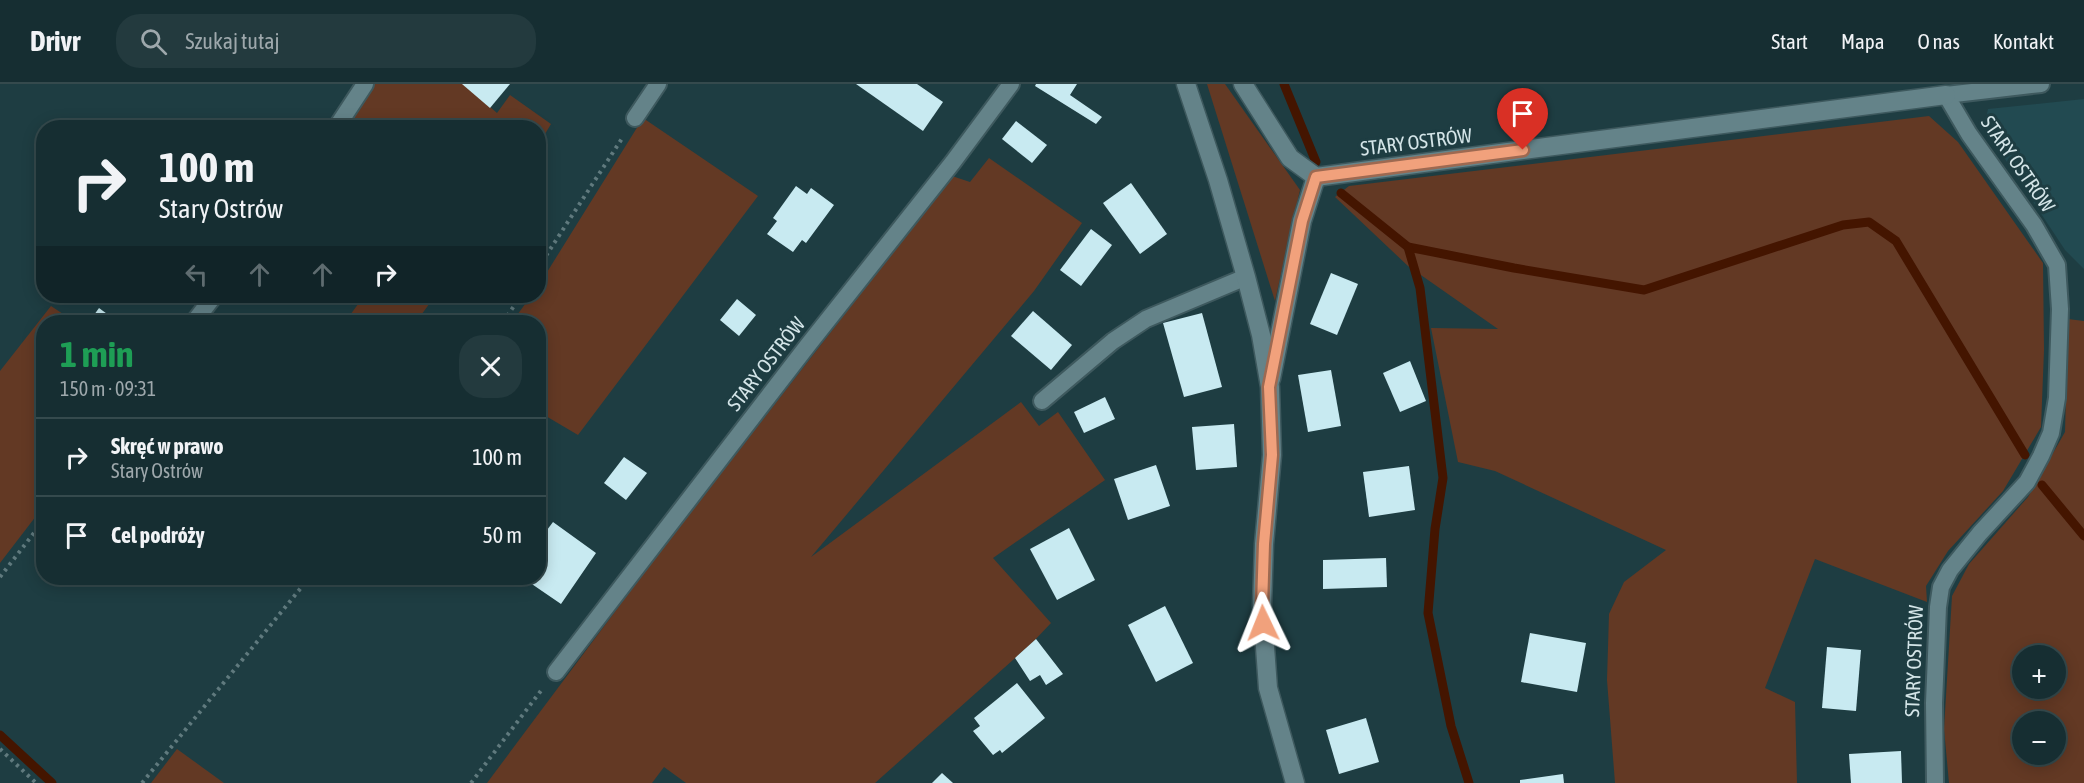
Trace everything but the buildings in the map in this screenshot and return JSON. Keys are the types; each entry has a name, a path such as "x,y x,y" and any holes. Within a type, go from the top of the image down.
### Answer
{"street":[{"path":"1186,84 1218,180 1261,335 1269,387 1272,455 1264,544 1262,606 1268,688 1295,783"},
{"path":"1243,84 1290,158 1316,177 1302,221 1269,387"},
{"name":"STARY OSTRÓW","path":"1316,177 1946,95"}],"lane":[{"path":"341,120 365,84"},
{"path":"635,118 658,84"},
{"name":"STARY OSTRÓW","path":"556,672 808,345 953,162 1011,84"},
{"path":"1946,95 2041,84"},
{"name":"STARY OSTRÓW","path":"1935,783 1934,703 1938,606 1941,587 1950,570 2026,482 2051,433 2057,398 2060,309 2057,265 2034,225 1969,134 1946,95"},
{"path":"1042,401 1113,341 1146,319 1246,277"},
{"path":"199,315 209,303"}],"path":[{"path":"546,256 635,118"},
{"path":"0,577 36,530"},
{"path":"142,783 303,585"},
{"path":"471,783 556,672"},
{"path":"0,749 36,783"}],"shaded area":[{"path":"374,84 464,84 497,113 510,95 545,120 349,120"},
{"path":"1207,84 1225,84 1300,190 1275,301"},
{"path":"2084,99 2084,269 2065,250 1984,127 1988,109"},
{"path":"1929,116 1958,142 2043,263 2044,350 2041,427 2003,491 1948,551 1926,586 1927,602 1815,559 1765,688 1795,702 1797,783 1615,783 1607,680 1609,614 1624,582 1666,550 1495,471 1458,462 1431,328 1498,329 1408,266 1335,197 1349,186"},
{"path":"643,118 758,196 578,435 546,416 546,315 517,315 526,303 546,303 546,274"},
{"path":"546,120 551,124 546,132"},
{"path":"989,158 1082,223 1034,291 811,557 1021,402 1039,426 1058,412 1105,480 993,558 1051,623 1032,643 875,783 686,783 664,767 652,783 487,783 652,562 952,176 970,182"},
{"path":"359,303 430,303 421,315 350,315"},
{"path":"51,306 64,315 44,315"},
{"path":"2068,319 2084,321 2084,783 1949,783 1944,729 1952,596 1969,564 2028,497 2065,432"},
{"path":"36,325 36,516 0,563 0,371"},
{"path":"177,749 224,783 151,783"}],"waterway":[{"path":"1284,84 1316,162"},
{"path":"1341,193 1408,247 1644,290 1843,225 1869,222 1896,241 2025,455"},
{"path":"1408,247 1420,288 1443,478 1435,529 1428,613 1451,726 1469,783"},
{"path":"2042,485 2084,536"},
{"path":"0,735 52,783"}],"route":[{"path":"1263,623 1264,544 1272,455 1269,387 1277,357 1302,221 1316,177 1523,150"}]}
